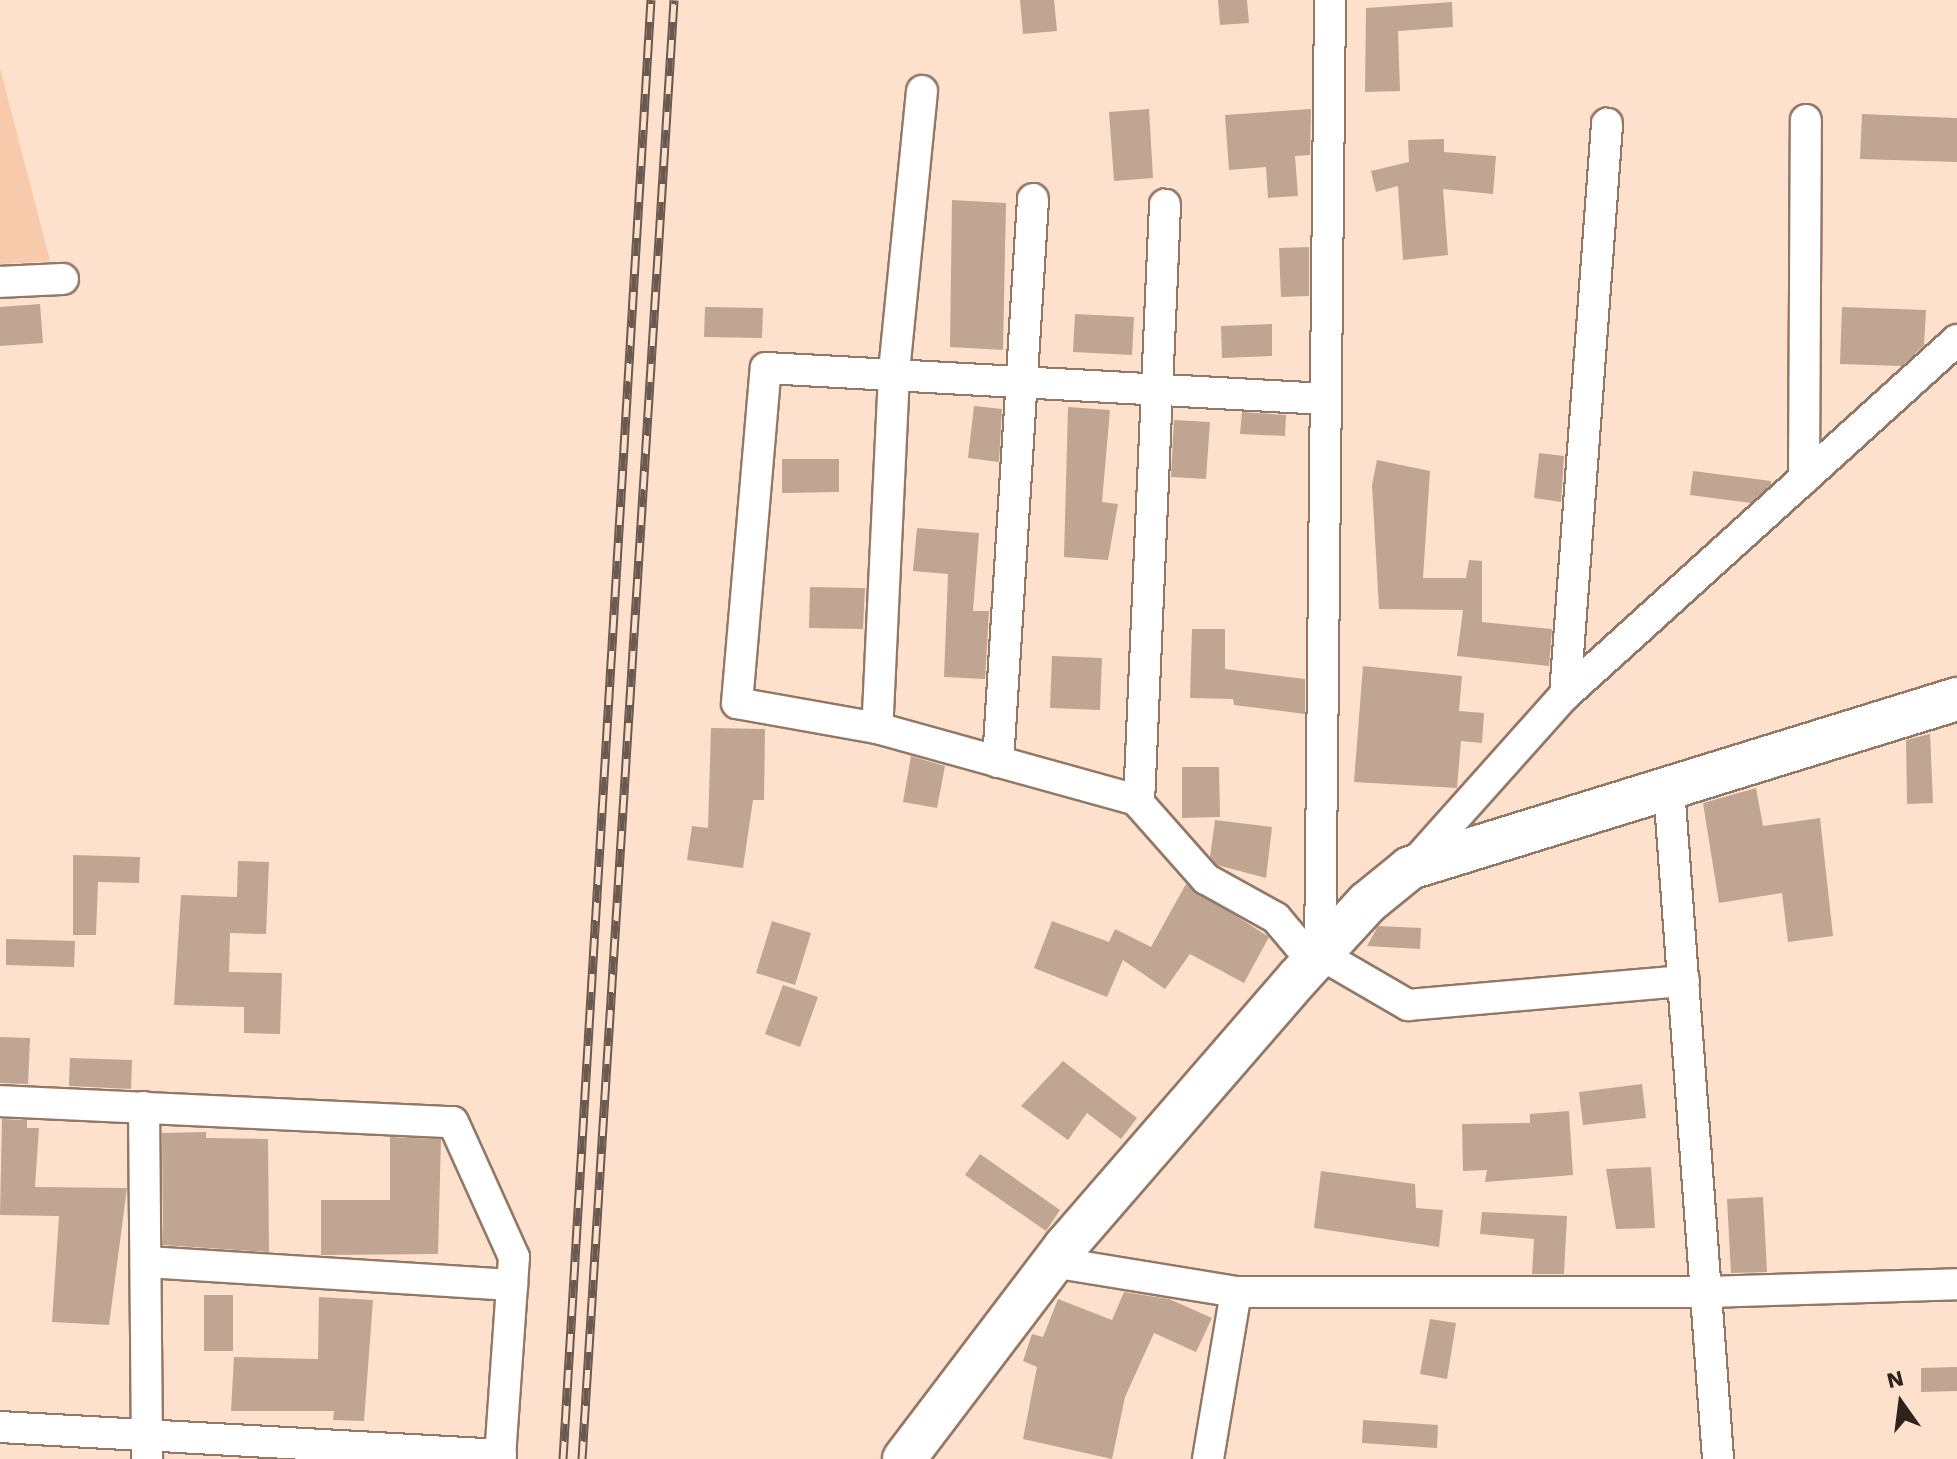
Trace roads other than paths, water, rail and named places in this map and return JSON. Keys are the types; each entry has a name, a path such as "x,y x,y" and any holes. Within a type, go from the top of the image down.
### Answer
{"main road":[{"path":"904,1459 1053,1262 1317,958 1410,868 1957,699"}],"street":[{"path":"1317,958 1330,0"},
{"path":"877,728 894,374 922,91"},
{"path":"1804,479 1806,120"},
{"path":"1565,695 1607,124"},
{"path":"998,762 1033,199"},
{"path":"1139,803 1165,205"},
{"path":"0,282 63,279"},
{"path":"1410,868 1565,695 1957,340"},
{"path":"1326,399 766,368 737,703 877,728 1139,803 1206,879 1276,918 1317,958 1408,1005 1684,981"},
{"path":"1669,788 1718,1459"},
{"path":"0,1101 453,1122 514,1257 500,1457 147,1447 0,1427"},
{"path":"144,1107 147,1447"},
{"path":"146,1262 512,1285"},
{"path":"1053,1262 1236,1292 1708,1292 1957,1284"},
{"path":"1208,1459 1236,1292"}],"railway":[{"path":"563,1459 651,0"},
{"path":"582,1459 674,0"}]}
